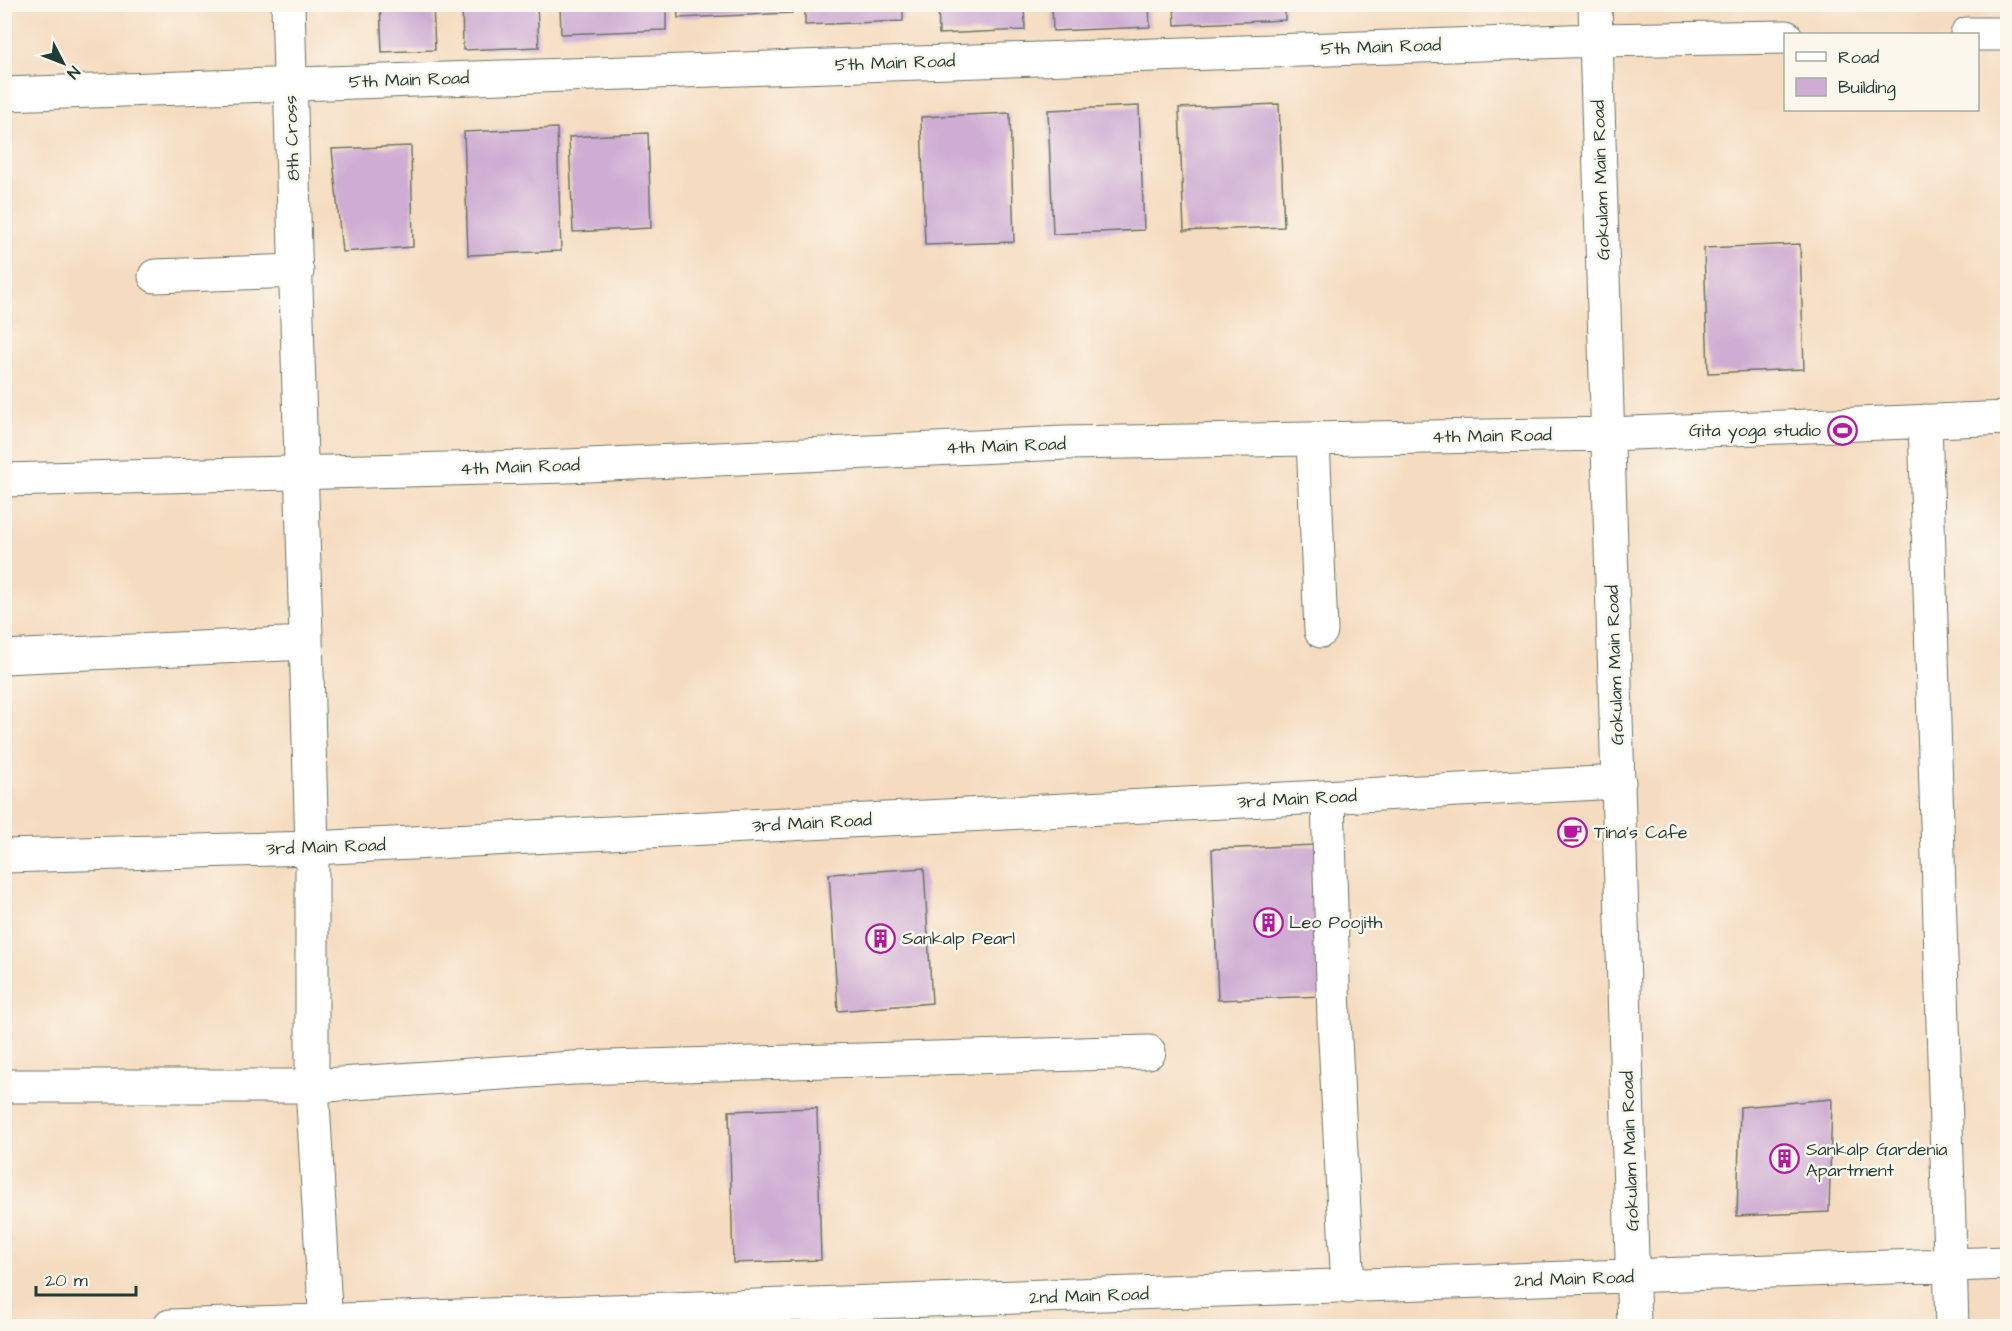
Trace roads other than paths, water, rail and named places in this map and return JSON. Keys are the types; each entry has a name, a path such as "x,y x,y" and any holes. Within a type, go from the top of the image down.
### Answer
{"street":[{"name":"8th Cross","path":"288,4 312,848 312,1086 326,1324"},
{"name":"Gokulam Main Road","path":"1595,4 1634,1326"},
{"path":"1979,34 2007,34"},
{"name":"5th Main Road","path":"4,94 1596,40 1784,37"},
{"path":"155,276 297,271"},
{"name":"4th Main Road","path":"4,480 567,466 1064,443 1608,434 2007,418"},
{"path":"1925,421 1952,1326"},
{"path":"1313,439 1321,631"},
{"path":"4,657 306,643"},
{"name":"3rd Main Road","path":"4,856 312,848 1618,782"},
{"path":"1328,797 1334,1020 1348,1287"},
{"path":"4,1086 312,1086 573,1068 1149,1052"},
{"name":"2nd Main Road","path":"170,1326 326,1324 2007,1263"}],"place":[{"name":"Gita yoga studio","path":"1842,430"},
{"name":"Tina's Cafe","path":"1573,832"},
{"name":"Leo Poojith","path":"1268,922"},
{"name":"Sankalp Pearl","path":"881,938"},
{"name":"Sankalp Gardenia Apartment","path":"1785,1159"}]}
